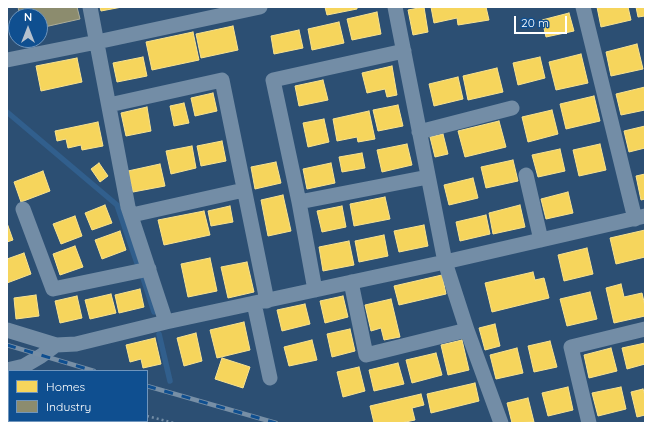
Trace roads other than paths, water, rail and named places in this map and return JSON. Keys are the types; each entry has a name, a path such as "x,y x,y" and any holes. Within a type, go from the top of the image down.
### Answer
{"street":[{"path":"90,7 128,207 132,215 166,322"},
{"path":"7,60 260,7"},
{"path":"395,7 445,262 501,423"},
{"path":"7,330 56,345 76,344 166,322 640,218 583,7"},
{"path":"315,290 274,80 404,51"},
{"path":"109,105 222,80 244,190 270,378"},
{"path":"420,132 512,108"},
{"path":"526,174 541,240"},
{"path":"299,202 428,177"},
{"path":"132,215 244,190"},
{"path":"23,209 53,289 149,269"},
{"path":"351,282 366,355 468,330"},
{"path":"589,423 571,347 645,329"},
{"path":"7,370 24,366 56,345"}],"waterway":[{"path":"7,112 117,205 137,263"},
{"path":"143,278 154,312"},
{"path":"159,334 170,381"}],"railway":[{"path":"7,345 91,370"},
{"path":"148,386 276,423"}]}
